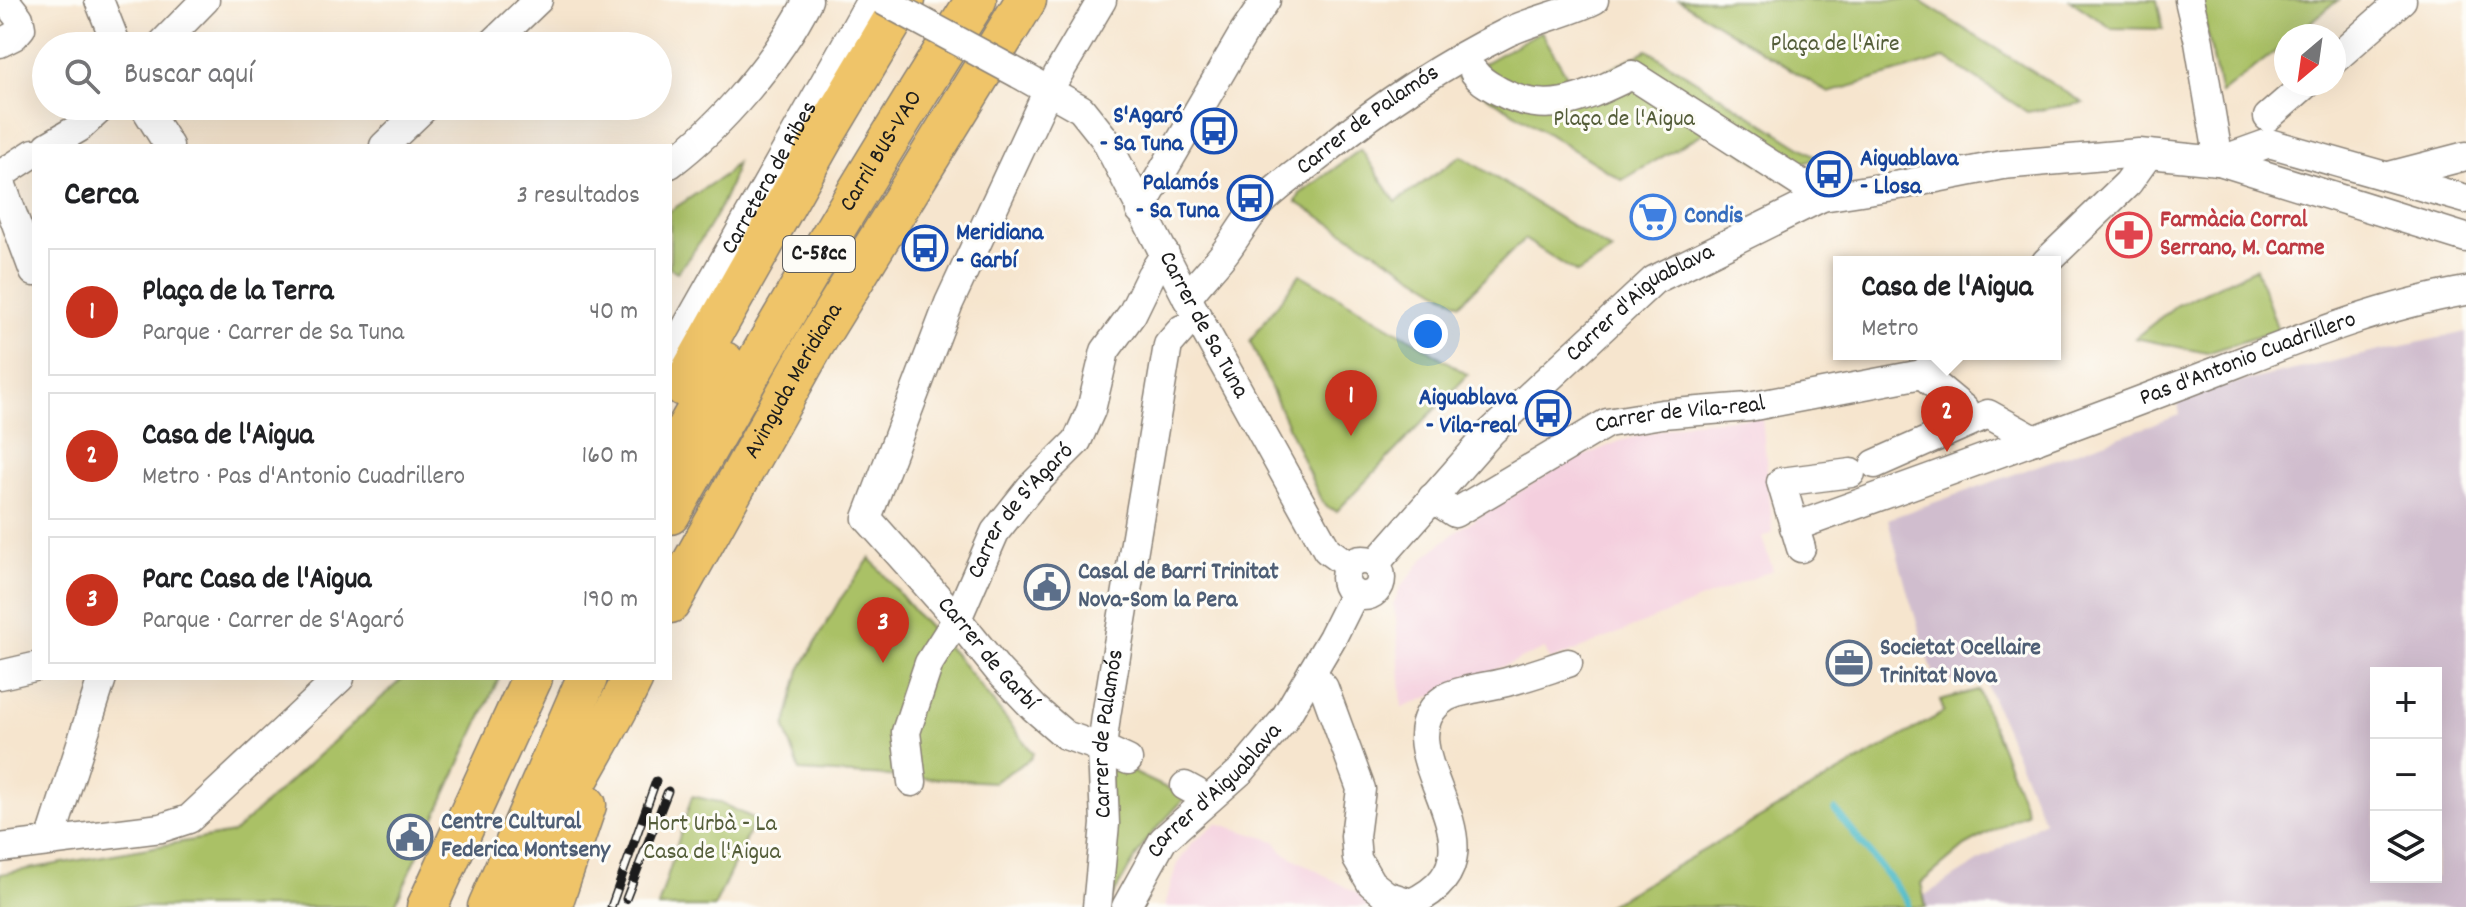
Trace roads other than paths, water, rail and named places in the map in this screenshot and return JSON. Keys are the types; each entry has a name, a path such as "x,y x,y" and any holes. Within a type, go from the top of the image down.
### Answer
{"highway":[{"path":"672,407 828,129 905,0"},
{"path":"672,455 774,277 945,0"},
{"name":"Carril BUS-VAO","path":"672,511 846,209 976,0"},
{"name":"Avinguda Meridiana","path":"672,599 813,346 1026,0"},
{"path":"427,907 531,680"},
{"path":"452,907 553,680"},
{"path":"488,907 586,680"},
{"path":"516,907 555,819 625,694"},
{"path":"551,907 625,694"}],"street":[{"path":"0,43 14,36 21,28 19,18 5,0"},
{"path":"99,0 112,32"},
{"path":"174,32 205,0"},
{"path":"505,32 538,0"},
{"path":"672,162 742,95 781,46 808,0"},
{"name":"Carretera de Ribes","path":"672,352 871,0"},
{"name":"Carrer de Sa Tuna","path":"882,0 1081,109 1105,139 1187,298 1327,550 1362,565"},
{"path":"1049,90 1102,0"},
{"path":"1140,210 1266,0"},
{"name":"Carrer de Palamós","path":"1187,298 1259,205 1279,185 1346,134 1463,56 1520,27 1594,0"},
{"path":"2189,0 2219,161"},
{"path":"2346,49 2402,0"},
{"path":"1474,72 1480,81 1538,106 1587,97 1632,75 1822,197"},
{"name":"Carrer de Garbí","path":"1049,90 949,303 867,518 1034,708 1065,735 1128,760"},
{"path":"2268,117 2292,96"},
{"path":"51,144 88,120"},
{"path":"153,120 168,144"},
{"path":"386,144 411,120"},
{"name":"Carrer d'Aiguablava","path":"2219,161 2269,143 2466,199"},
{"name":"Carrer d'Aiguablava","path":"1126,907 1163,840 1242,770 1283,721 1354,594 1345,581 1346,570 1362,565 1432,498 1491,432 1654,280 1822,197 2002,165 2139,153 2219,161 2466,238"},
{"path":"32,154 0,178 32,266"},
{"path":"2052,256 2128,183 2148,155"},
{"name":"Carrer d'Aiguablava","path":"2387,176 2466,156"},
{"name":"Carrer de S'Agaró","path":"912,782 906,732 929,663 957,619 995,532 1030,488 1077,441 1091,410 1105,351 1132,314 1165,254"},
{"name":"Pas d'Antonio Cuadrillero","path":"2035,440 1988,414 1922,434 1863,468 1781,482 1798,537 2035,440 2310,336 2425,298 2466,291"},
{"name":"Carrer de Palamós","path":"1097,907 1105,824 1102,748 1168,345 1182,329"},
{"path":"1938,360 1922,374 1950,405"},
{"name":"Carrer de Vila-real","path":"1432,498 1455,513 1607,423 1662,414 1749,407 1922,374"},
{"path":"1312,672 1324,688 1361,789 1355,836 1357,859 1371,883 1386,895 1411,903 1429,895 1445,880 1454,854 1452,830 1423,737 1426,716 1446,697 1568,663"},
{"path":"0,675 32,667"},
{"path":"50,841 101,680"},
{"path":"0,848 161,828 189,819 338,680"}],"waterway":[{"path":"1835,810 1907,900 1908,907"}],"railway":[{"path":"611,907 656,781"},
{"path":"626,899 668,791"}],"place":[{"name":"S'Agaró - Sa Tuna","path":"1214,131"},
{"name":"Aiguablava - Llosa","path":"1829,174"},
{"name":"Palamós - Sa Tuna","path":"1250,198"},
{"name":"Condis","path":"1653,217"},
{"name":"Farmàcia Corral Serrano, M. Carme","path":"2129,235"},
{"name":"Meridiana - Garbí","path":"925,248"},
{"name":"Aiguablava - Vila-real","path":"1548,413"},
{"name":"Plaça de la Terra","path":"1351,436"},
{"name":"Casa de l'Aigua","path":"1947,452"},
{"name":"Casal de Barri Trinitat Nova-Som la Pera","path":"1047,587"},
{"name":"Parc Casa de l'Aigua","path":"883,663"},
{"name":"Societat Ocellaire Trinitat Nova","path":"1849,663"},
{"name":"Centre Cultural Federica Montseny","path":"410,837"}],"park label":[{"name":"Plaça de l'Aire","path":"1835,45"},
{"name":"Plaça de l'Aigua","path":"1624,120"},
{"name":"Hort Urbà - La Casa de l'Aigua","path":"712,839"}]}
